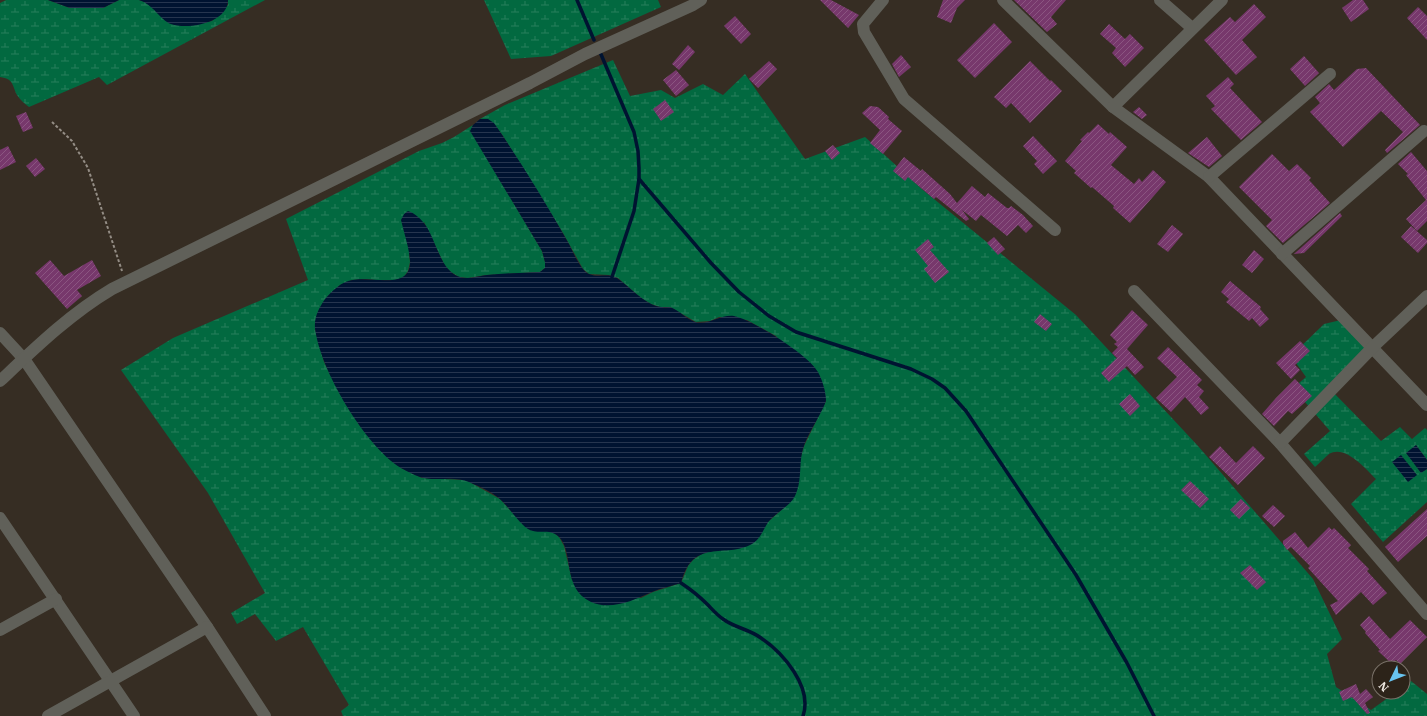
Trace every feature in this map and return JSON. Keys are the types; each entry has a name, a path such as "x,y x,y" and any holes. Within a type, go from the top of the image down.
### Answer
{"street":[{"path":"0,381 82,308 112,288 516,90 585,54 701,0"},
{"path":"883,0 863,24 864,32 904,99 1055,230"},
{"path":"1003,0 1113,107 1209,177 1427,405"},
{"path":"1160,0 1192,28"},
{"path":"1113,107 1222,0"},
{"path":"1209,177 1330,74"},
{"path":"1282,254 1424,131"},
{"path":"1134,292 1280,444 1427,614"},
{"path":"1280,444 1373,347 1427,296"},
{"path":"0,333 24,359 266,716"},
{"path":"0,518 134,716"},
{"path":"0,630 56,599"},
{"path":"48,716 207,627"}],"path":[{"path":"52,122 72,141 88,168 126,281"}],"green space":[{"path":"6,0 48,0 70,8 103,8 119,0 139,0 152,7 165,20 177,25 193,25 212,21 228,5 228,0 265,0 107,85 99,77 29,107 18,97 10,81 0,77 0,3"},
{"path":"484,0 658,0 661,7 551,56 511,59"},
{"path":"613,60 630,96 661,90 675,98 703,84 723,95 745,74 805,159 865,137 923,190 1076,315 1198,446 1313,579 1342,639 1327,654 1336,687 1371,710 1385,700 1411,700 1411,681 1427,694 1427,716 343,716 341,711 349,705 303,627 276,641 255,614 237,624 231,613 265,593 208,493 121,370 173,338 308,280 286,219 419,151 454,137 473,125 471,131 542,251 545,268 540,272 486,275 468,278 459,277 445,266 424,222 409,254 410,262 408,271 403,278 395,280 352,280 340,285 328,296 315,329 324,362 338,390 360,426 388,457 401,468 422,478 466,480 500,499 521,522 535,531 553,532 559,537 564,546 572,580 641,598 653,592 681,583 688,566 700,555 709,551 719,550 769,521 787,505 800,468 800,460 804,446 826,401 776,336 747,320 719,317 710,321 696,322 670,307 660,307 651,304 641,298 618,278 609,275 589,274 583,269 563,233 503,136 493,124 480,119 505,105"},
{"path":"1341,320 1367,347 1327,386 1381,441 1400,427 1412,439 1425,428 1427,430 1427,460 1416,445 1421,472 1427,469 1427,502 1383,542 1351,504 1376,479 1355,459 1342,452 1329,454 1315,467 1304,454 1330,431 1293,388 1306,377 1291,356 1324,324"}],"water":[{"path":"48,0 119,0 103,8 70,8"},
{"path":"139,0 228,0 226,8 214,19 197,25 178,26 167,22 149,5"},
{"path":"480,119 488,119 494,123 533,183 578,261 586,272 596,276 610,276 617,278 640,297 654,306 670,307 695,322 700,323 729,316 743,319 780,339 804,357 813,365 821,378 825,389 826,400 802,452 799,484 793,500 769,521 760,537 752,544 742,548 702,554 693,560 686,569 681,583 614,605 591,602 582,596 576,588 572,579 566,551 558,536 551,532 535,532 528,529 505,504 491,492 463,480 420,477 401,468 387,457 373,443 346,406 325,364 315,328 317,313 325,299 341,284 361,279 389,280 398,279 404,276 409,270 410,260 408,245 401,220 404,214 408,211 416,215 423,222 442,261 447,268 460,277 470,278 494,274 540,272 545,268 542,251 470,131 473,125"},
{"path":"1416,445 1427,460 1427,469 1421,473 1406,453"},
{"path":"1401,455 1417,475 1408,482 1392,462"}],"building":[{"path":"820,0 831,0 859,15 848,28"},
{"path":"943,0 965,0 957,8 951,23 937,17"},
{"path":"1014,0 1066,0 1051,17 1057,24 1047,32"},
{"path":"1353,0 1363,0 1369,9 1351,22 1342,8"},
{"path":"1254,4 1266,17 1242,40 1257,57 1236,75 1204,40 1230,17 1235,22"},
{"path":"1418,7 1427,16 1427,40 1407,18"},
{"path":"735,16 751,34 741,44 724,26"},
{"path":"994,23 1012,42 975,78 957,60"},
{"path":"1109,24 1125,39 1130,34 1144,48 1125,67 1112,53 1116,48 1100,34"},
{"path":"688,45 695,52 679,70 672,64"},
{"path":"901,55 911,67 899,77 892,64"},
{"path":"1304,56 1319,73 1305,86 1290,69"},
{"path":"769,61 777,69 758,88 749,79"},
{"path":"1030,61 1062,91 1030,123 1011,103 1006,108 994,97"},
{"path":"1366,68 1420,125 1387,153 1385,150 1403,132 1381,111 1343,147 1310,112 1320,103 1315,97 1329,84 1334,90 1357,69"},
{"path":"676,70 689,85 676,96 663,80"},
{"path":"1228,77 1234,84 1230,88 1262,122 1241,140 1211,109 1215,106 1206,96"},
{"path":"665,100 674,112 661,121 653,109"},
{"path":"870,106 878,107 889,117 888,119 902,131 883,154 870,143 880,130 862,113"},
{"path":"1139,107 1147,115 1142,119 1133,112"},
{"path":"26,112 33,128 23,132 16,116"},
{"path":"1098,124 1127,147 1111,165 1134,184 1139,178 1142,182 1153,170 1166,182 1130,223 1113,208 1114,206 1074,173 1076,171 1065,161 1082,141 1080,140"},
{"path":"1033,136 1057,161 1043,174 1034,164 1037,161 1023,146"},
{"path":"1207,137 1222,156 1209,167 1188,153"},
{"path":"833,145 840,153 832,160 825,151"},
{"path":"8,146 16,162 0,170 0,150"},
{"path":"1411,152 1427,171 1427,221 1417,231 1406,219 1426,200 1406,175 1408,174 1398,164"},
{"path":"1272,154 1289,171 1297,164 1311,178 1309,180 1330,203 1283,243 1266,226 1272,220 1239,187"},
{"path":"904,157 921,171 922,169 950,194 957,203 972,186 985,197 988,193 1007,208 1011,206 1023,215 1033,226 1026,233 1018,225 1007,236 981,215 976,221 962,210 969,219 966,221 936,197 934,199 908,177 905,181 893,171"},
{"path":"36,158 45,169 35,177 26,166"},
{"path":"1340,213 1342,216 1304,253 1294,254"},
{"path":"1172,225 1183,234 1168,252 1157,244"},
{"path":"1411,226 1427,240 1427,243 1418,253 1401,237"},
{"path":"994,237 1005,249 998,255 987,243"},
{"path":"928,239 934,247 930,250 949,272 935,283 924,269 928,266 915,250"},
{"path":"1254,250 1264,259 1252,273 1242,265"},
{"path":"50,260 64,276 92,260 101,276 77,290 82,296 67,309 35,273"},
{"path":"1230,281 1261,307 1260,309 1269,319 1260,327 1252,318 1249,321 1226,302 1229,299 1221,292"},
{"path":"1132,310 1148,325 1127,349 1144,367 1135,375 1127,366 1109,382 1101,373 1117,358 1112,353 1118,347 1114,344 1117,342 1110,335"},
{"path":"1040,314 1052,324 1046,331 1034,322"},
{"path":"1300,341 1310,351 1295,365 1300,370 1291,379 1276,363"},
{"path":"1168,347 1202,380 1197,385 1204,391 1199,397 1209,408 1201,415 1185,397 1171,412 1156,398 1177,377 1157,358"},
{"path":"1295,379 1312,396 1292,414 1288,411 1274,426 1262,414"},
{"path":"1130,394 1140,406 1130,416 1119,404"},
{"path":"1220,446 1236,463 1253,446 1265,458 1238,485 1209,457"},
{"path":"1190,481 1209,499 1200,508 1181,490"},
{"path":"1241,499 1250,508 1239,519 1230,510"},
{"path":"1273,505 1285,516 1274,527 1262,516"},
{"path":"1427,509 1427,536 1398,562 1385,547"},
{"path":"1329,527 1332,530 1334,528 1351,545 1348,548 1369,569 1367,571 1387,593 1373,605 1361,592 1336,615 1330,605 1338,601 1308,568 1310,566 1291,547 1287,550 1283,544 1283,541 1295,532 1308,548"},
{"path":"1250,565 1266,582 1257,590 1240,573"},
{"path":"1369,616 1390,639 1410,620 1427,637 1404,660 1388,660 1378,651 1380,650 1360,625"},
{"path":"1356,684 1360,694 1366,689 1371,695 1371,698 1365,703 1370,713 1367,714 1352,697 1343,701 1339,692"}],"waterway":[{"path":"577,0 594,40"},
{"path":"600,52 634,132 638,151 639,168 639,179 634,211 612,277"},
{"path":"639,179 711,263 739,292 769,316 796,332 911,369 932,379 945,388 966,411 1076,575 1127,663 1154,716"},
{"path":"681,583 698,595 723,619 756,635 770,644 778,652 787,662 800,683 804,694 805,705 803,716"}]}
